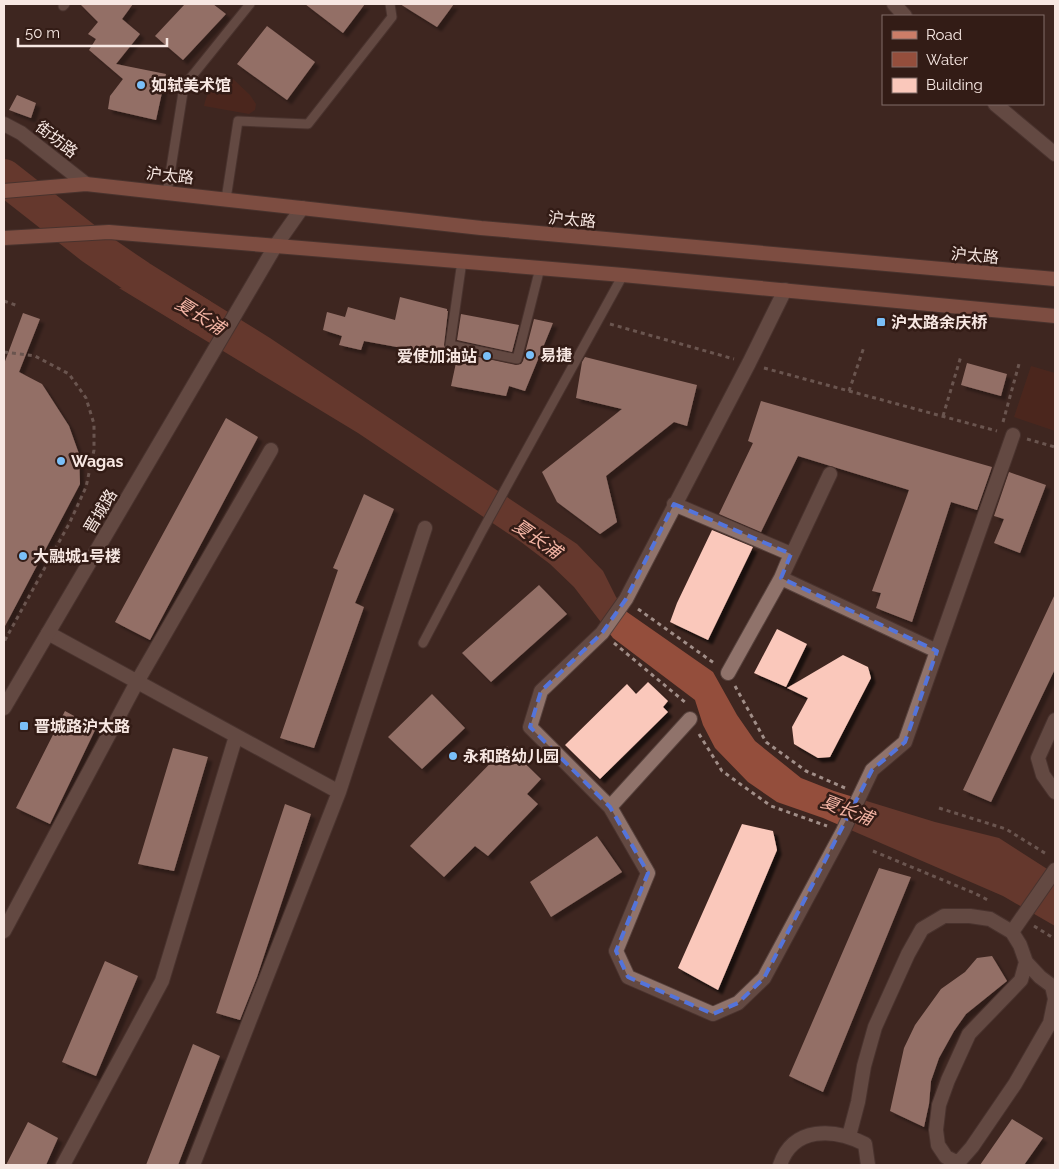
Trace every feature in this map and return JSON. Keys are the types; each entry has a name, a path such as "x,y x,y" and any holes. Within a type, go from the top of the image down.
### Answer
{"main road":[{"name":"沪太路","path":"4,191 86,184 481,228 1055,279"},
{"path":"4,238 109,232 623,275 1055,316"}],"street":[{"path":"894,4 904,15"},
{"path":"995,105 1055,154"},
{"name":"街坊路","path":"4,124 21,133 86,184"},
{"path":"276,245 302,208"},
{"name":"晋城路","path":"4,708 276,245"},
{"path":"785,290 626,599 602,633 541,691 530,727 610,807 648,872 616,951 628,977 713,1014 738,1003 764,978 843,831 872,770 905,742 937,652 1007,434"},
{"path":"4,932 138,682 271,450"},
{"path":"728,672 781,578 830,474"},
{"path":"674,504 792,554"},
{"path":"192,1165 339,792 425,528"},
{"path":"781,578 937,652"},
{"path":"48,633 339,792"},
{"path":"610,807 690,719"},
{"path":"1055,720 1038,758 1043,775 1055,792"},
{"path":"63,1165 162,981 236,736"},
{"path":"1012,932 1055,870"},
{"path":"849,1136 858,1102 864,1066 875,1027 908,954 922,929 944,916 970,916 990,920 1012,932 1020,945 1026,962 1040,977 1052,986 1055,999 1050,1023 1015,1084 972,1147 957,1164 946,1157 938,1145 936,1130 939,1104 969,1034 1021,980 1026,962"},
{"path":"780,1165 784,1153 798,1140 815,1132 849,1136 865,1144 868,1165"}],"lane":[{"path":"167,193 184,86 250,4"},
{"path":"226,199 238,121 308,124 392,17 390,4"},
{"path":"462,261 450,345 517,359 540,268"},
{"path":"423,643 480,533 623,275"}],"path":[{"path":"4,301 18,306"},
{"path":"598,320 1055,446"},
{"path":"850,391 864,347"},
{"path":"4,352 35,356 68,374 86,398 94,424 94,450 86,486 70,522 4,642"},
{"path":"943,416 961,356"},
{"path":"1007,434 1019,364"},
{"path":"626,599 728,672 766,742 806,771 860,794"},
{"path":"602,633 687,705 690,719 722,771 771,806 843,831"},
{"path":"939,808 1006,828 1055,859"},
{"path":"873,850 974,893 998,906"},
{"path":"1022,918 1055,939"}],"highlighted area":[{"path":"674,504 791,554 781,578 937,651 905,742 872,770 764,978 738,1003 713,1014 628,977 616,951 648,873 610,807 530,727 541,691 602,633 626,599"}],"shaded area":[{"path":"224,77 231,77 250,95 256,104 255,110 249,114 204,106 211,90"},
{"path":"1031,366 1055,373 1055,431 1014,417"}],"water":[{"path":"119,288 194,291 270,338 577,544 603,571 616,597 627,612 713,672 737,715 755,741 801,778 834,791 935,822 999,838 1055,874 1055,926 1003,896 823,818 777,802 748,782 715,748 703,725 695,700 613,638 574,587 550,564 521,542 358,433"}],"building":[{"path":"80,4 133,4 122,19 140,34 116,64 166,74 156,120 108,109 110,96 123,79 89,50 96,39 88,34 98,22"},
{"path":"185,4 213,4 226,14 183,60 155,36"},
{"path":"305,4 365,4 343,33"},
{"path":"400,4 454,4 437,27"},
{"path":"267,26 315,62 287,100 237,64"},
{"path":"17,95 36,103 31,118 9,110"},
{"path":"400,297 447,309 444,345 446,350 516,365 521,364 523,361 534,319 553,323 525,391 509,386 506,396 451,386 457,358 364,341 361,350 339,345 342,336 323,330 327,312 345,317 348,307 395,320"},
{"name":"大融城1号楼","path":"23,313 40,319 19,372 42,384 69,426 79,454 80,484 4,628 4,364"},
{"path":"461,314 519,325 512,352 457,340"},
{"path":"585,357 697,385 687,426 674,422 606,476 617,522 600,534 557,502 542,472 622,409 576,398 582,362"},
{"path":"967,363 1007,374 1001,396 961,385"},
{"path":"761,401 992,467 977,510 951,502 912,622 876,608 881,593 872,591 909,490 798,456 761,532 719,514 753,443 748,441"},
{"path":"226,418 258,437 150,640 115,622"},
{"path":"1009,472 1046,485 1020,553 994,543 1004,519 994,516"},
{"path":"364,494 394,509 355,603 364,607 314,748 280,738 338,570 333,568"},
{"path":"712,530 753,547 708,640 670,622 677,603"},
{"path":"539,585 567,614 491,682 462,653"},
{"path":"1055,594 1055,669 991,802 963,790"},
{"path":"777,629 807,644 786,687 754,673"},
{"path":"843,655 868,667 871,678 830,757 818,758 794,744 792,727 808,698 787,688"},
{"path":"648,682 668,701 663,707 668,712 600,779 565,745 627,684 636,694"},
{"path":"432,694 465,728 422,769 388,737"},
{"path":"65,711 96,728 50,824 16,808"},
{"path":"507,746 541,779 527,794 538,804 488,856 475,846 444,877 410,846"},
{"path":"173,748 208,757 174,871 138,864"},
{"path":"285,804 311,814 257,977 240,1020 216,1013"},
{"path":"742,824 773,831 777,850 718,990 678,968"},
{"path":"597,836 622,872 551,917 530,882"},
{"path":"879,868 911,877 823,1092 789,1076"},
{"path":"992,956 1007,981 966,1014 954,1031 939,1058 931,1081 924,1127 890,1111 904,1048 915,1025 941,989 965,972 977,958"},
{"path":"105,961 138,976 96,1076 62,1062"},
{"path":"193,1044 220,1056 178,1165 146,1165"},
{"path":"1012,1119 1043,1138 1024,1165 980,1165"},
{"path":"28,1122 58,1138 46,1165 6,1165"}],"waterway":[{"name":"夏长浦","path":"4,177 92,246 200,316"}],"place":[{"name":"如轼美术馆","path":"141,85"},
{"name":"沪太路余庆桥","path":"881,322"},
{"name":"易捷","path":"530,355"},
{"name":"爱使加油站","path":"487,356"},
{"name":"Wagas","path":"61,461"},
{"name":"大融城1号楼","path":"23,556"},
{"name":"晋城路沪太路","path":"24,726"},
{"name":"永和路幼儿园","path":"453,756"}]}
